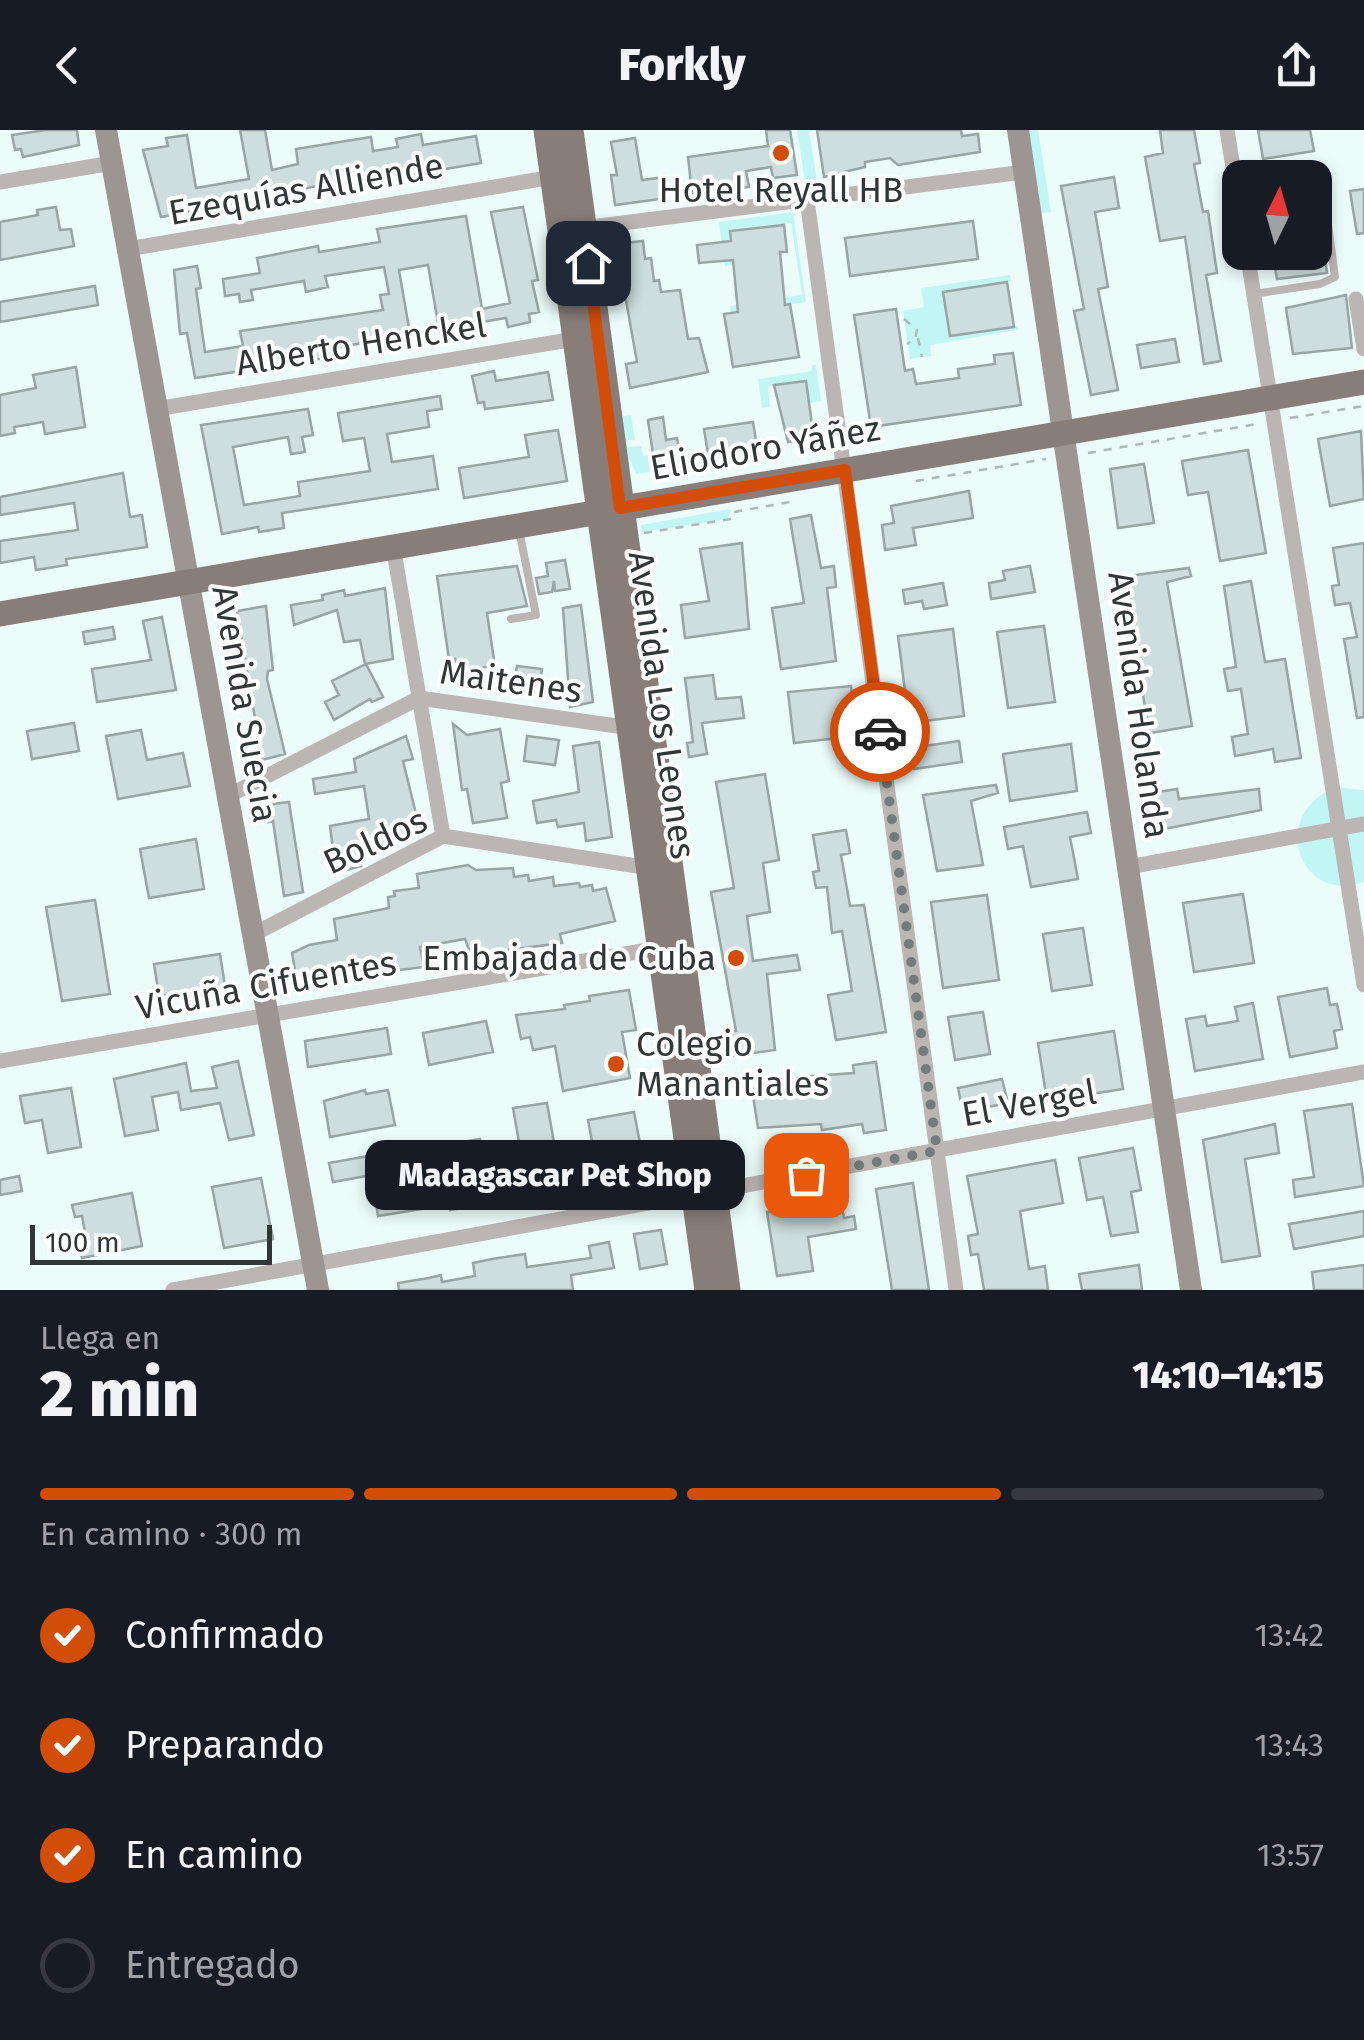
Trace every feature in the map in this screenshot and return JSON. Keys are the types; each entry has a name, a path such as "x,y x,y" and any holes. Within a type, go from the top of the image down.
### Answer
{"main road":[{"name":"Avenida Los Leones","path":"546,130 575,339 610,510 705,1193 707,1290"},
{"name":"Avenida Los Leones","path":"571,130 631,728 660,948 705,1193 728,1290"},
{"name":"Eliodoro Yáñez","path":"0,614 845,470 1061,449 1273,409 1364,382"}],"street":[{"name":"Avenida Suecia","path":"106,130 318,1290"},
{"name":"Avenida Holanda","path":"1018,130 1061,449 1191,1290"},
{"path":"1227,130 1232,160"},
{"path":"0,182 112,163"},
{"path":"583,228 1024,172"},
{"name":"Ezequías Alliende","path":"128,249 553,177"},
{"path":"808,200 956,1290"},
{"path":"1250,270 1364,985"},
{"path":"1356,298 1364,348"},
{"name":"Alberto Henckel","path":"156,409 575,339"},
{"path":"393,546 442,836"},
{"name":"Maitenes","path":"226,797 419,698 631,728"},
{"path":"1128,867 1364,824"},
{"name":"Boldos","path":"252,936 442,836 650,868"},
{"name":"Vicuña Cifuentes","path":"0,1061 660,948"},
{"name":"El Vergel","path":"173,1290 1364,1072"}],"lane":[{"path":"1254,294 1320,284 1336,277 1332,249"},
{"path":"510,619 536,615 518,525"}],"path":[{"path":"904,319 914,324 922,357"},
{"path":"908,344 917,336"},
{"path":"904,483 1273,409 1364,406"},
{"path":"639,534 731,519 734,512 800,500"}],"shaded area":[{"path":"797,130 816,130 809,132 818,186 806,187"},
{"path":"1027,130 1038,130 1051,212 1040,213"},
{"path":"793,212 806,302 731,313 730,306 802,295 791,223 730,231 733,265 725,266 719,222"},
{"path":"1010,275 1011,281 943,293 950,336 1018,326 1018,330 930,345 931,356 910,359 903,311 924,307 921,288"},
{"path":"812,365 816,365 821,401 809,403 805,381 768,386 770,407 762,408 758,379 812,371"},
{"path":"631,415 635,440 628,440 626,430 628,447 641,446 643,456 662,453 663,462 681,460 682,467 636,474 629,457 630,472 624,472 617,417"},
{"path":"731,509 728,519 642,532 641,525"},
{"path":"1336,787 1364,790 1364,882 1342,886 1323,881 1309,869 1300,854 1298,835 1302,817 1315,800"}],"building":[{"path":"77,130 79,145 23,157 21,149 15,150 12,135"},
{"path":"240,130 265,130 272,170 298,164 296,149 371,137 373,151 398,147 396,139 421,134 423,145 476,136 481,163 404,176 402,167 303,189 302,183 275,189 276,196 161,217 143,150 168,146 166,138 187,135 196,188 249,179"},
{"path":"766,130 790,130 797,175 773,178 771,167 746,171 749,187 692,193 688,157 768,146"},
{"path":"817,130 961,130 962,136 978,134 980,152 898,165 890,158 865,162 865,167 824,177"},
{"path":"1160,130 1194,130 1200,163 1194,164 1203,212 1208,211 1217,273 1206,275 1221,361 1204,364 1185,237 1160,241 1145,157 1163,153"},
{"path":"1258,130 1310,130 1314,151 1263,159"},
{"path":"635,138 642,180 665,177 668,198 615,205 611,175 617,175 611,142"},
{"path":"1114,177 1119,208 1095,212 1108,287 1098,289 1118,390 1091,395 1074,311 1084,309 1061,186"},
{"path":"1364,189 1364,233 1357,234 1350,191"},
{"path":"56,207 60,230 71,229 74,246 0,260 0,222 38,215 37,210"},
{"path":"523,207 538,280 532,281 539,312 529,314 530,322 508,327 506,318 439,329 428,265 399,270 410,334 330,349 332,357 195,378 187,333 180,334 174,270 197,266 201,288 196,289 205,352 243,346 240,331 383,310 380,295 389,294 384,267 325,276 328,287 306,292 304,281 251,290 253,300 240,302 239,294 225,296 223,279 260,273 257,258 318,246 319,252 380,242 377,229 466,216 482,309 510,303 491,212"},
{"path":"973,221 978,259 850,276 845,238"},
{"path":"784,225 787,252 780,252 785,305 790,304 799,357 733,367 724,314 738,312 733,260 699,263 697,245 731,241 730,231"},
{"path":"643,241 645,259 651,258 654,281 659,280 661,292 680,290 688,339 699,338 708,372 630,388 626,364 637,362 616,244"},
{"path":"1275,270 1327,270 1327,273 1277,279"},
{"path":"1007,282 1014,327 950,336 943,292"},
{"path":"95,286 98,305 0,322 0,302"},
{"path":"1346,295 1352,348 1293,354 1286,308"},
{"path":"896,309 905,371 913,369 916,384 959,378 958,369 995,364 994,355 1013,353 1021,405 871,427 854,315"},
{"path":"1175,339 1179,362 1141,368 1137,345"},
{"path":"76,367 85,427 45,434 43,422 14,427 15,433 0,436 0,395 36,388 33,375"},
{"path":"494,371 496,381 548,372 553,400 485,409 484,402 478,403 472,376"},
{"path":"806,381 814,439 788,442 774,385"},
{"path":"440,396 442,409 427,411 429,427 387,434 392,462 433,456 438,489 282,513 284,528 259,532 258,527 222,534 201,425 308,409 313,435 302,437 305,452 291,454 288,437 233,447 244,505 300,496 298,482 370,471 364,438 343,441 338,413"},
{"path":"663,417 666,440 677,438 681,460 663,463 662,453 653,454 648,420"},
{"path":"753,422 757,447 708,454 704,429"},
{"path":"558,430 567,481 464,498 459,468 529,457 525,435"},
{"path":"1361,431 1364,499 1330,506 1318,439"},
{"path":"1248,450 1266,553 1220,561 1208,492 1188,495 1182,461"},
{"path":"1144,464 1154,523 1118,528 1110,469"},
{"path":"123,473 130,517 142,515 147,547 66,559 67,565 36,570 34,557 0,563 0,541 78,530 74,503 0,515 0,497"},
{"path":"969,491 973,518 913,528 916,545 885,550 882,525 894,523 891,506"},
{"path":"811,515 821,568 834,566 836,587 827,588 836,661 781,669 772,608 804,603 790,519"},
{"path":"742,543 749,629 685,638 681,605 709,601 700,549"},
{"path":"1364,543 1364,717 1357,718 1344,639 1357,637 1350,603 1335,605 1332,586 1339,585 1333,548"},
{"path":"565,560 570,589 555,591 554,581 552,592 539,594 536,578 548,576 546,563"},
{"path":"517,566 527,606 487,613 495,666 456,671 455,659 449,660 437,576"},
{"path":"1030,566 1035,592 991,599 989,583 1005,580 1003,571"},
{"path":"1189,568 1191,576 1167,582 1192,726 1145,734 1143,720 1147,720 1126,588 1122,589 1120,577"},
{"path":"1251,581 1265,662 1285,659 1301,758 1275,762 1273,749 1235,756 1232,737 1248,734 1241,689 1228,691 1224,669 1236,667 1224,586"},
{"path":"943,583 947,605 924,609 922,601 905,604 903,590"},
{"path":"385,588 393,659 365,664 360,640 344,642 337,610 294,625 291,605 323,600 322,595 344,590 345,596"},
{"path":"581,605 593,702 570,707 563,608"},
{"path":"266,606 273,670 268,671 267,679 285,754 262,760 237,611"},
{"path":"162,617 176,690 97,702 92,669 151,660 143,621"},
{"path":"1044,626 1055,702 1008,708 997,632"},
{"path":"113,627 115,639 85,644 83,632"},
{"path":"953,629 964,716 909,723 898,636"},
{"path":"366,664 383,697 372,702 370,699 334,720 325,702 339,695 332,681"},
{"path":"517,666 542,669 540,683 532,682 532,688 514,686"},
{"path":"713,675 716,699 741,697 744,718 702,723 707,754 689,757 687,743 693,742 685,678"},
{"path":"851,686 856,736 794,743 788,692"},
{"path":"74,723 79,751 32,759 27,731"},
{"path":"453,724 467,735 500,729 509,781 501,783 507,818 473,823 467,789 462,790"},
{"path":"141,730 147,760 183,753 190,786 118,799 106,736"},
{"path":"406,736 413,759 403,761 421,834 372,844 373,851 358,853 361,866 336,873 330,826 369,819 364,786 315,794 313,779 356,772 354,759"},
{"path":"527,736 559,740 555,765 524,761"},
{"path":"959,741 962,762 914,769 911,748"},
{"path":"599,742 612,837 586,841 584,823 558,827 556,820 537,823 533,801 579,792 573,746"},
{"path":"1071,744 1077,791 1010,801 1003,754"},
{"path":"765,774 779,860 763,863 770,912 747,916 753,961 797,955 800,970 767,974 775,1050 731,1056 727,1032 736,1031 711,892 734,888 716,782"},
{"path":"996,785 998,793 971,801 983,865 937,871 923,795"},
{"path":"1177,789 1179,799 1259,789 1261,810 1159,830 1152,793"},
{"path":"289,802 303,892 284,896 273,821 268,822 265,805"},
{"path":"1087,812 1091,833 1070,837 1078,879 1031,887 1023,846 1008,849 1004,827"},
{"path":"846,830 850,853 841,855 850,906 864,905 886,1032 836,1040 828,995 852,991 842,931 832,933 827,887 816,888 813,872 819,871 813,835"},
{"path":"196,839 204,889 149,898 140,849"},
{"path":"468,865 476,870 513,868 514,877 528,875 529,881 553,877 554,886 579,883 580,887 592,885 593,891 606,888 615,921 560,934 562,943 471,955 465,939 420,947 424,967 359,975 358,964 328,968 330,976 297,981 292,953 337,940 334,919 389,908 388,897 395,896 394,891 419,888 417,874"},
{"path":"1243,894 1254,963 1194,972 1183,903"},
{"path":"987,895 999,980 943,988 931,902"},
{"path":"95,900 110,994 62,1001 46,907"},
{"path":"1083,928 1092,985 1052,991 1043,934"},
{"path":"220,954 225,986 159,996 154,964"},
{"path":"1327,988 1330,1005 1337,1004 1342,1029 1334,1031 1337,1048 1290,1057 1278,997"},
{"path":"629,990 636,1030 622,1032 630,1078 563,1091 555,1046 533,1050 530,1037 521,1039 516,1015 565,1009 564,1005 590,1001 589,996"},
{"path":"1253,1003 1263,1059 1195,1071 1186,1019 1205,1016 1207,1026 1238,1021 1235,1007"},
{"path":"983,1012 990,1054 955,1060 948,1017"},
{"path":"486,1021 493,1052 429,1065 423,1033"},
{"path":"387,1028 391,1054 308,1067 305,1041"},
{"path":"1114,1031 1123,1089 1047,1101 1038,1043"},
{"path":"238,1061 254,1135 229,1140 220,1103 181,1110 178,1092 152,1097 158,1130 125,1136 114,1079 186,1063 191,1091 217,1088 212,1067"},
{"path":"876,1062 886,1130 864,1133 862,1124 822,1130 821,1124 758,1128 752,1089 798,1083 797,1077 854,1073 853,1065"},
{"path":"1002,1079 1008,1103 963,1112 958,1088"},
{"path":"71,1088 81,1147 48,1153 42,1120 25,1123 20,1096"},
{"path":"365,1090 366,1094 388,1090 395,1125 330,1137 324,1101"},
{"path":"547,1103 561,1182 527,1188 513,1108"},
{"path":"1352,1104 1364,1186 1295,1197 1293,1180 1314,1177 1304,1111"},
{"path":"634,1112 643,1159 597,1168 588,1120"},
{"path":"1275,1124 1279,1153 1245,1159 1260,1256 1222,1262 1203,1140"},
{"path":"480,1139 492,1203 450,1210 438,1146"},
{"path":"413,1148 422,1209 378,1216 372,1175 333,1182 329,1163"},
{"path":"1133,1148 1141,1190 1131,1192 1138,1232 1111,1236 1103,1197 1087,1200 1079,1158"},
{"path":"1055,1160 1063,1203 1020,1211 1029,1269 1045,1266 1048,1290 984,1290 978,1254 971,1255 968,1236 978,1234 967,1176"},
{"path":"19,1176 22,1191 0,1195 0,1180"},
{"path":"261,1178 273,1239 224,1248 212,1187"},
{"path":"913,1183 929,1290 892,1290 876,1189"},
{"path":"132,1193 142,1246 82,1258 79,1245 87,1243 82,1216 75,1217 72,1205"},
{"path":"841,1200 844,1218 854,1216 856,1229 808,1237 813,1271 777,1276 767,1212"},
{"path":"1364,1211 1364,1236 1294,1249 1289,1224"},
{"path":"661,1230 667,1264 640,1269 634,1234"},
{"path":"609,1242 614,1268 571,1275 573,1290 399,1290 398,1283 441,1275 442,1282 475,1276 473,1263 492,1259 525,1254 527,1267 591,1258 589,1246"},
{"path":"1139,1265 1142,1290 1082,1290 1079,1274"},
{"path":"1364,1265 1364,1290 1314,1290 1312,1272"}],"way so far":[{"path":"806,1175 937,1151 880,732"}],"place":[{"name":"Hotel Reyall HB","path":"781,153"},
{"name":"Embajada de Cuba","path":"736,958"},
{"name":"Colegio Manantiales","path":"616,1064"},
{"name":"Madagascar Pet Shop","path":"806,1175"}],"route":[{"path":"588,263 620,508 845,470 880,732"}]}
